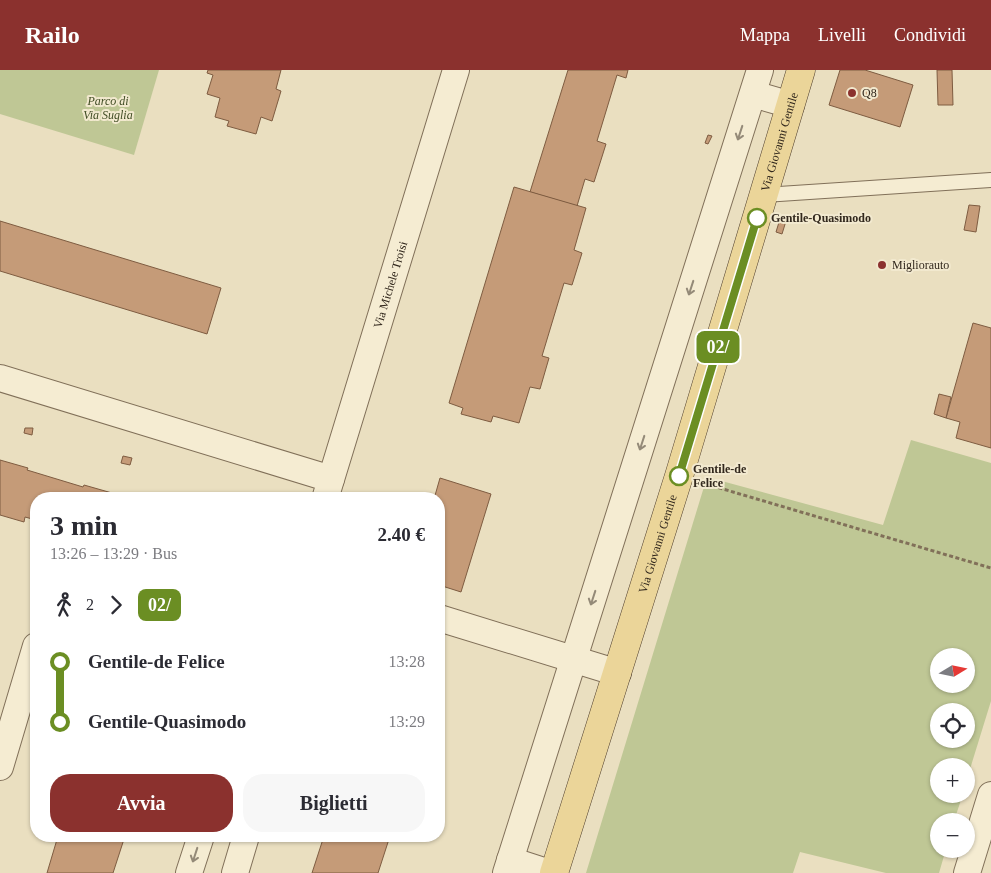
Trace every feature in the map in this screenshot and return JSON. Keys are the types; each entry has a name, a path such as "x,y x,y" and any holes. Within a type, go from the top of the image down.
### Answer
{"main road":[{"name":"Via Giovanni Gentile","path":"554,873 679,476 801,70"}],"street":[{"name":"Via Michele Troisi","path":"328,489 456,70"},
{"path":"550,873 508,867 757,82 790,105"},
{"path":"0,378 328,489"},
{"path":"445,620 618,672"},
{"path":"0,766 30,666"},
{"path":"967,873 991,795"},
{"path":"190,873 199,842"},
{"path":"235,873 244,842"}],"lane":[{"path":"764,195 991,180"}],"path":[{"path":"679,476 991,568"}],"green space":[{"name":"Parco di Via Suglia","path":"0,70 159,70 134,155 0,114"},
{"path":"911,440 991,463 991,701 973,758 930,758 930,803 960,803 957,813 930,813 930,858 943,858 939,873 886,873 800,852 793,873 586,873 707,477 883,525"}],"building":[{"path":"208,70 281,70 276,89 281,91 272,121 261,117 256,134 227,126 229,121 215,117 220,98 207,94 213,75 207,73"},
{"path":"568,70 628,70 626,78 617,75 597,141 606,144 594,182 585,179 577,206 530,192"},
{"path":"840,70 865,70 913,85 900,127 829,105"},
{"path":"937,70 952,70 953,105 938,105"},
{"path":"708,135 712,136 708,144 705,143"},
{"path":"514,187 586,208 574,250 582,253 572,285 564,283 542,356 549,358 540,389 530,387 519,423 493,416 491,422 461,414 463,408 449,403"},
{"path":"969,205 980,206 976,232 964,230"},
{"path":"780,219 786,221 782,234 776,232"},
{"path":"0,221 221,288 207,334 0,271"},
{"path":"973,323 991,328 991,448 956,438 960,422 946,418"},
{"path":"939,394 951,397 946,418 934,414"},
{"path":"25,428 33,428 32,435 24,433"},
{"path":"123,456 132,458 130,465 121,463"},
{"path":"0,460 83,487 84,485 108,492 30,492 30,518 25,517 24,522 0,515"},
{"path":"440,478 491,494 461,592 445,587 445,492 436,492"},
{"path":"56,842 123,842 113,873 47,873"},
{"path":"322,842 388,842 378,873 312,873"}],"bus line":[{"name":"02/","path":"679,476 757,218"}],"place":[{"name":"Q8","path":"852,93"},
{"name":"Gentile-Quasimodo","path":"757,218"},
{"name":"Migliorauto","path":"882,265"},
{"name":"Gentile-de Felice","path":"679,476"}]}
